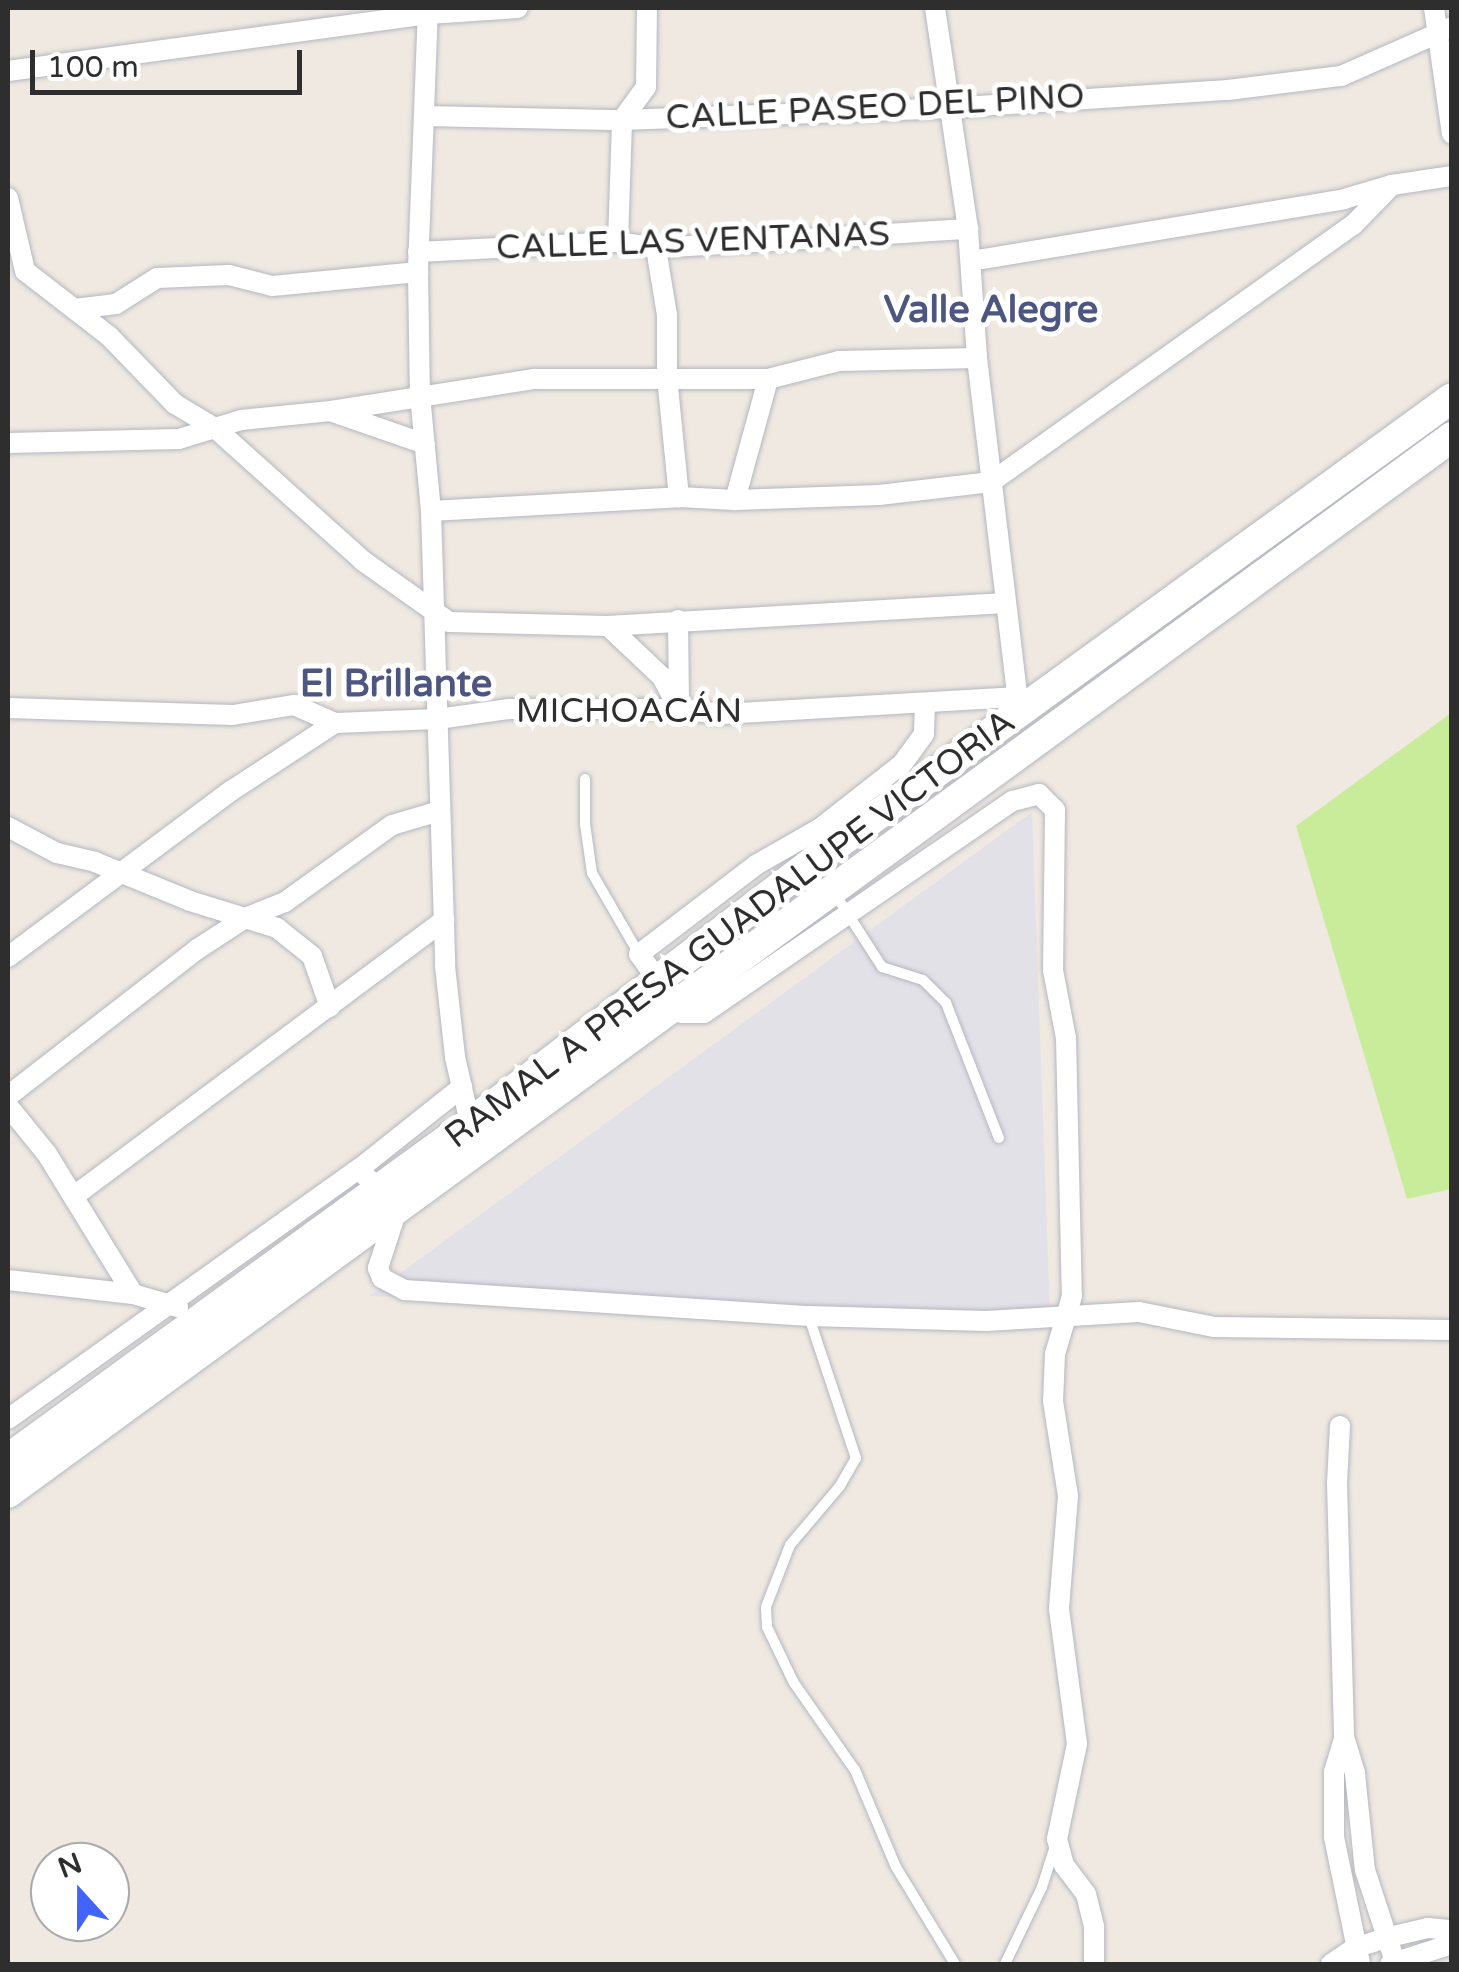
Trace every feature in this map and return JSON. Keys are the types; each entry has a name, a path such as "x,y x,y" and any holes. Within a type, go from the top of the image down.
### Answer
{"main road":[{"name":"RAMAL A PRESA GUADALUPE VICTORIA","path":"8,1492 376,1189 1018,705 1452,398"},
{"name":"RAMAL A PRESA GUADALUPE VICTORIA","path":"8,1458 470,1123 656,979 840,903 1452,437"}],"street":[{"path":"8,71 428,11 518,8"},
{"path":"618,242 622,120 646,88 647,8"},
{"path":"935,8 968,229 977,358 1018,705"},
{"path":"1434,8 1444,31 1452,134"},
{"path":"428,11 418,262 420,394 431,511 449,1010 470,1123"},
{"name":"CALLE PASEO DEL PINO","path":"424,116 622,120 948,108 1288,84 1342,76 1444,31"},
{"path":"971,261 1344,199 1392,184 1452,176"},
{"path":"431,511 679,498 879,495 991,482 1352,225 1392,184"},
{"path":"8,198 16,270 75,309 176,404 215,428 363,562 449,622 470,626 608,626 1004,603"},
{"name":"CALLE LAS VENTANAS","path":"75,309 116,304 157,278 229,275 272,286 418,262 618,242 656,248 968,229"},
{"path":"656,248 667,315 667,377 679,498"},
{"path":"8,444 179,439 240,420 331,411 534,378 768,379 839,361 977,358"},
{"path":"734,500 768,379"},
{"path":"331,411 425,444"},
{"path":"678,620 679,710"},
{"path":"608,626 662,677 679,710"},
{"path":"656,979 756,866 820,829 902,764 924,734 925,703"},
{"name":"MICHOACÁN","path":"8,708 245,715 294,705 336,722 438,719 509,709 722,714 925,703 1018,705"},
{"path":"8,957 231,791 336,722"},
{"path":"840,903 1013,801 1038,794 1055,810 1053,970 1066,1038 1072,1296 1054,1354 1053,1401 1068,1496 1059,1610 1077,1744 1057,1839 1064,1865 1086,1894 1094,1964"},
{"path":"8,1096 196,950 245,918 286,902 392,825 440,811"},
{"path":"8,826 57,852 277,928 312,956 330,1008"},
{"path":"74,1196 444,920"},
{"path":"8,1419 170,1307 376,1189 462,1087"},
{"path":"8,1106 16,1130 47,1154 133,1294"},
{"path":"376,1189 394,1219 378,1268 391,1285 405,1290 809,1316 1065,1320 1138,1312 1214,1327 1452,1330"},
{"path":"8,1280 133,1294 204,1313"},
{"path":"1340,1426 1337,1483 1344,1737 1355,1774 1365,1870 1392,1963 1450,1934"},
{"path":"1344,1737 1334,1772 1334,1837 1358,1956"},
{"path":"1331,1964 1358,1956 1384,1938 1450,1934"}],"lane":[{"path":"586,779 586,847 592,873 656,979"},
{"path":"840,903 882,967 923,980 946,1003 998,1138"},
{"path":"809,1316 856,1458 840,1486 790,1545 766,1606 768,1628 794,1683 854,1770 896,1867 954,1964"},
{"path":"1005,1964 1042,1886 1057,1839"}],"shaded area":[{"path":"1032,812 1050,1317 369,1296"}],"green space":[{"path":"1451,713 1451,1189 1407,1199 1296,826"}],"district":[{"name":"Valle Alegre","path":"991,311"},
{"name":"El Brillante","path":"396,685"}]}
